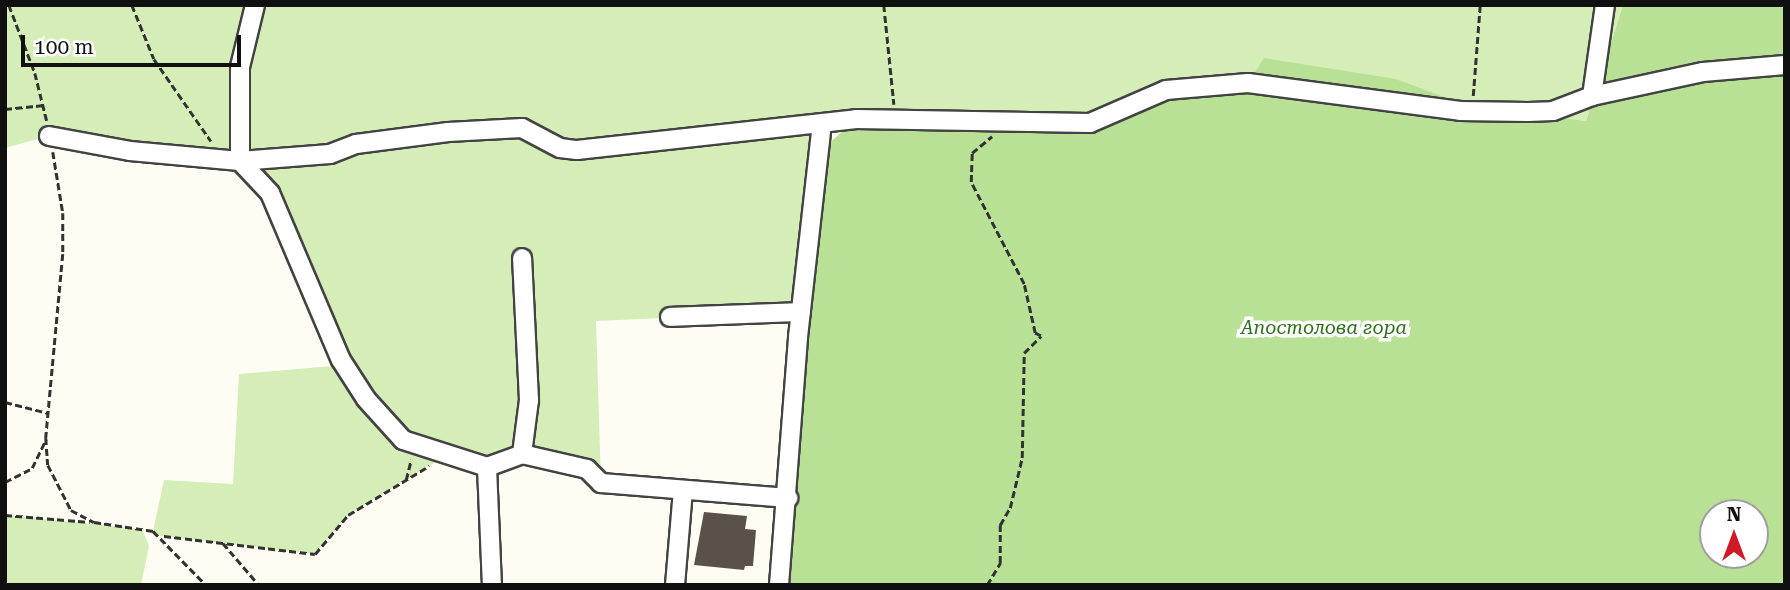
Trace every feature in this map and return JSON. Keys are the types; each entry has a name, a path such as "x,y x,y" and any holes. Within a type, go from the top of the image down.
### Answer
{"street":[{"path":"233,161 240,67 255,5"},
{"path":"1592,96 1605,5"},
{"path":"49,136 233,161 330,155 356,144 500,128 522,128 560,148 577,150 822,123 894,118 1010,124 1090,123 1166,90 1248,83 1460,111 1553,111 1592,96 1703,72 1785,65"},
{"path":"779,585 801,312 822,123"},
{"path":"233,161 270,193 341,360 394,432 415,446 458,456 487,467 522,454 587,469 601,483 788,499"},
{"path":"522,258 529,400 522,454"},
{"path":"670,317 801,312"},
{"path":"487,467 492,585"},
{"path":"675,585 683,490"}],"path":[{"path":"9,5 45,105 63,213 63,254 46,438 48,465 57,489 71,510 94,522"},
{"path":"132,5 154,59 233,161"},
{"path":"884,5 894,70 894,118"},
{"path":"1460,111 1472,101 1480,5"},
{"path":"5,109 45,105"},
{"path":"987,585 1000,563 1000,525 1010,508 1022,458 1024,353 1041,335 1035,333 1024,284 978,201 969,176 969,159 976,146 1010,124"},
{"path":"5,402 48,413"},
{"path":"5,482 32,468 46,438"},
{"path":"406,480 415,446"},
{"path":"5,515 94,522 142,529 161,536 316,554 348,515 434,463 458,456"},
{"path":"161,536 206,585"},
{"path":"223,542 259,585"}],"green space":[{"path":"5,5 1623,5 1586,121 1467,105 1396,79 1248,83 1105,119 822,123 801,312 596,321 601,483 522,454 487,467 458,456 434,463 348,515 315,554 161,536 153,531 164,480 233,484 239,374 344,365 294,248 240,161 49,136 5,148"},
{"name":"Апостолова гора","path":"1623,5 1785,5 1785,585 782,585 825,147 856,119 1073,125 1147,98 1248,83 1264,58 1396,79 1467,105 1586,121"},
{"path":"5,515 142,529 149,546 141,585 5,585"}],"building":[{"path":"704,512 747,516 745,529 756,530 753,566 745,566 744,570 694,565"}]}
